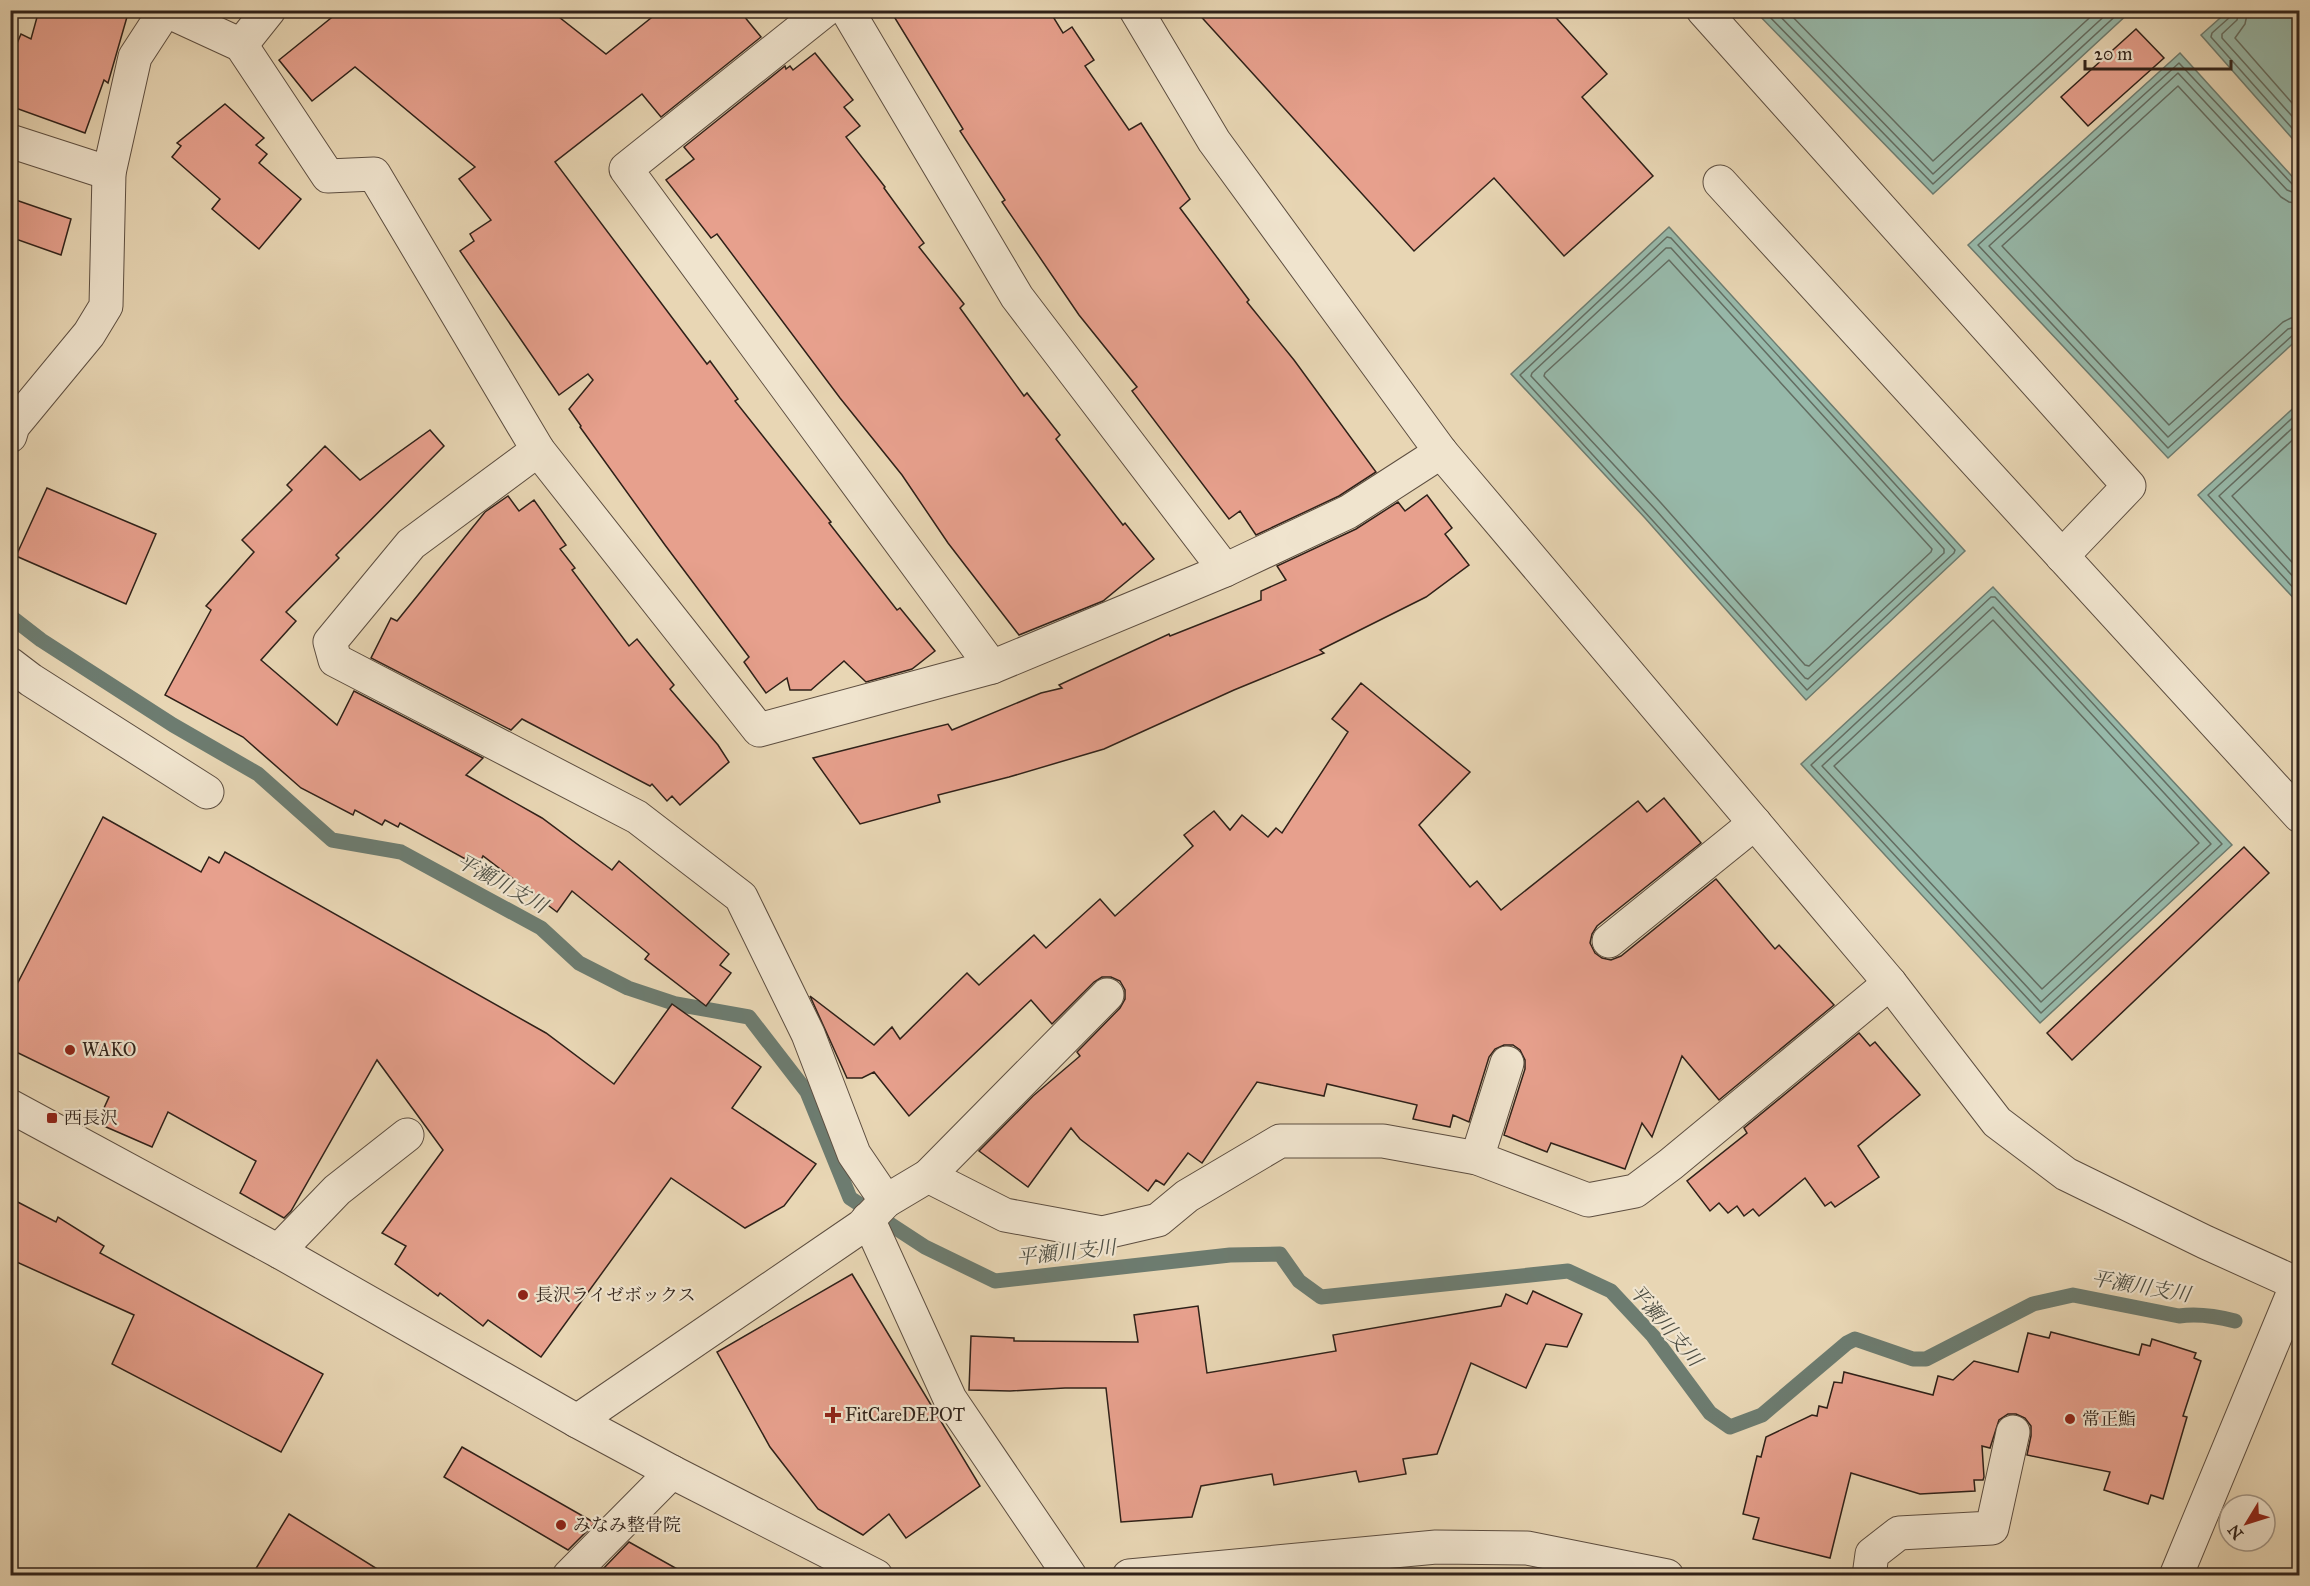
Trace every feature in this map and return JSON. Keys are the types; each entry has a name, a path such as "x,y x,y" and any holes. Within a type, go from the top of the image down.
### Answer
{"street":[{"path":"241,45 269,10"},
{"path":"825,10 626,169 992,667"},
{"path":"846,10 1017,297 1225,570"},
{"path":"1136,10 1214,141 1441,452 1890,983 1997,1122 2066,1174 2194,1237 2298,1284 2176,1575"},
{"path":"1703,10 2129,486 2062,556"},
{"path":"10,436 13,426 89,334 106,306 110,173 135,57 165,11 241,45 328,176 374,174 538,450 759,730 992,667 1225,570 1348,512 1441,452"},
{"path":"10,141 110,173"},
{"path":"1720,182 2300,816"},
{"path":"538,450 411,544 330,642 335,660 637,817 741,897 808,1034 854,1154 879,1208 950,1399 1070,1575"},
{"path":"10,664 31,680 207,792"},
{"path":"1609,941 1755,823"},
{"path":"928,1176 1005,1215 1102,1233 1158,1220 1187,1196 1280,1141 1383,1141 1477,1158 1588,1200 1635,1191 1671,1164 1890,983"},
{"path":"577,1421 862,1226 879,1208 928,1176 1107,995"},
{"path":"1477,1158 1507,1063"},
{"path":"10,1106 280,1252 577,1421 672,1472 876,1575"},
{"path":"280,1252 337,1190 407,1135"},
{"path":"1869,1575 1872,1554 1899,1533 1992,1528 2013,1432"},
{"path":"569,1575 672,1472"},
{"path":"1129,1575 1436,1547 1527,1548 1667,1575"}],"water":[{"path":"1755,11 2131,11 1933,194"},
{"path":"2228,11 2299,11 2299,146 2201,35"},
{"path":"2180,53 2299,184 2300,337 2168,458 1968,245"},
{"path":"1669,227 1965,551 1806,700 1645,518 1511,374"},
{"path":"2299,403 2299,604 2198,495"},
{"path":"1993,587 2232,845 2040,1023 1801,764"}],"building":[{"path":"39,10 129,10 108,83 104,80 85,133 10,106 10,60 21,34 31,39"},
{"path":"341,10 550,10 606,54 661,10 739,10 761,37 661,117 642,94 555,162 707,364 710,361 738,399 735,401 831,522 829,523 897,610 900,608 935,651 912,669 866,682 844,661 811,690 790,690 787,678 766,693 744,662 749,657 665,545 569,409 593,380 588,374 559,395 460,251 474,241 470,234 491,220 459,179 475,167 355,67 312,101 279,60"},
{"path":"890,10 1049,10 1063,33 1072,27 1094,60 1085,66 1129,130 1141,123 1190,199 1180,208 1249,300 1247,302 1294,360 1376,472 1339,496 1256,535 1240,511 1229,519 1132,391 1137,387 1079,315 1002,202 1005,200 960,131 963,129"},
{"path":"1195,10 1549,10 1607,74 1582,97 1653,176 1564,256 1494,178 1414,251"},
{"path":"2136,29 2164,58 2088,126 2061,97"},
{"path":"815,53 853,100 844,107 860,126 846,137 924,243 919,247 964,304 960,308 1024,396 1027,393 1060,435 1056,439 1123,525 1125,523 1154,559 1103,601 1019,635 948,543 902,475 840,398 717,234 711,238 666,180 694,159 684,147 785,66 786,69 790,66 793,70"},
{"path":"225,104 264,138 256,145 267,154 259,163 301,199 259,249 212,209 220,199 172,157 181,146 177,143"},
{"path":"10,198 71,219 61,255 10,237"},
{"path":"430,430 444,446 336,555 339,558 286,612 296,621 261,660 337,725 354,691 483,758 466,775 542,818 612,870 619,861 729,954 720,965 731,973 706,1006 645,959 649,954 572,891 557,912 483,856 478,866 400,823 398,827 385,820 382,825 355,810 353,815 301,788 243,737 165,695 211,610 206,606 254,552 242,540 292,490 287,485 325,446 360,480"},
{"path":"47,488 156,534 126,604 16,556"},
{"path":"1427,495 1452,528 1445,534 1469,565 1426,597 1320,650 1324,653 1234,690 1104,749 938,795 940,802 860,824 813,758 948,724 952,730 1041,693 1062,688 1059,685 1169,634 1170,636 1261,600 1261,591 1286,580 1277,566 1356,529 1398,502 1405,511"},
{"path":"508,496 519,511 534,500 566,545 560,549 575,568 572,570 629,646 637,639 674,685 670,689 718,745 729,762 680,805 672,796 667,801 652,784 650,786 522,719 511,730 371,658 391,618 397,621 485,512"},
{"path":"1361,683 1470,772 1419,825 1470,887 1477,881 1501,910 1638,801 1647,812 1664,798 1701,843 1597,926 1590,943 1595,953 1611,960 1621,956 1716,879 1775,949 1779,945 1834,1005 1719,1100 1682,1056 1652,1137 1642,1123 1625,1169 1551,1143 1547,1152 1504,1135 1525,1069 1525,1060 1520,1050 1513,1045 1504,1045 1495,1049 1489,1057 1469,1122 1453,1115 1450,1127 1413,1119 1417,1105 1327,1084 1324,1096 1257,1082 1202,1163 1188,1153 1164,1185 1156,1180 1148,1191 1080,1139 1071,1128 1028,1187 979,1151 1033,1096 1080,1056 1077,1052 1120,1008 1125,999 1125,990 1120,981 1111,977 1102,977 1094,982 1052,1024 1031,1000 909,1116 874,1072 862,1078 847,1078 810,996 874,1045 892,1027 900,1039 967,973 979,985 1034,935 1046,948 1100,899 1115,916 1193,846 1184,835 1214,811 1230,830 1242,815 1268,837 1276,828 1282,833 1348,732 1332,719"},
{"path":"103,817 201,872 209,857 219,863 225,852 546,1033 614,1084 672,1004 761,1067 732,1108 816,1164 784,1206 745,1228 671,1178 541,1357 488,1320 483,1326 440,1293 438,1296 395,1264 406,1246 382,1233 443,1150 377,1060 291,1211 284,1218 240,1193 256,1161 168,1112 152,1147 97,1123 109,1097 10,1049 10,998"},
{"path":"2244,847 2269,873 2072,1060 2047,1033"},
{"path":"1859,1033 1870,1046 1875,1042 1920,1095 1858,1146 1879,1177 1835,1207 1831,1202 1825,1206 1805,1178 1759,1216 1753,1209 1744,1216 1737,1206 1728,1213 1719,1203 1710,1211 1687,1181 1747,1133 1744,1128"},
{"path":"10,1198 56,1222 58,1217 104,1246 100,1253 323,1374 281,1452 112,1364 134,1315 10,1259"},
{"path":"852,1274 980,1486 906,1538 889,1514 863,1535 818,1509 770,1447 717,1352"},
{"path":"1533,1291 1582,1314 1567,1347 1546,1344 1526,1388 1471,1363 1437,1454 1403,1459 1406,1474 1359,1482 1356,1471 1274,1485 1272,1474 1201,1486 1192,1517 1121,1522 1106,1388 969,1390 971,1336 1014,1338 1014,1341 1138,1342 1134,1315 1198,1306 1207,1373 1336,1351 1333,1335 1501,1306 1506,1294 1527,1304"},
{"path":"2051,1332 2139,1355 2142,1344 2150,1346 2152,1339 2196,1353 2194,1358 2201,1361 2183,1416 2187,1417 2163,1499 2151,1495 2148,1504 2104,1490 2110,1472 2027,1455 2031,1426 2025,1418 2016,1414 2008,1414 1999,1420 1990,1448 1982,1446 1984,1477 1983,1480 1974,1480 1975,1491 1920,1494 1851,1473 1830,1558 1753,1539 1759,1518 1743,1514 1757,1456 1761,1457 1766,1437 1812,1415 1817,1416 1819,1406 1827,1408 1834,1382 1842,1383 1844,1372 1933,1395 1938,1376 1953,1380 1974,1361 2018,1372 2028,1333 2049,1338"},
{"path":"462,1447 595,1523 568,1550 444,1477"},
{"path":"289,1514 387,1575 252,1575"},
{"path":"629,1542 688,1575 611,1575 602,1570"}],"waterway":[{"name":"平瀬川支川","path":"10,616 41,640 173,725 258,774 332,840 401,852 541,928 579,963 628,988 676,1004 749,1017 807,1092 850,1198 925,1247 995,1281 1230,1255 1280,1254 1299,1281 1321,1297 1568,1271 1611,1291 1653,1336 1710,1413 1730,1427 1762,1415 1847,1343 1855,1339 1913,1359 1926,1359 2033,1304 2073,1295 2179,1316 2207,1316 2235,1321"}],"place":[{"name":"WAKO","path":"70,1050"},
{"name":"西長沢","path":"52,1118"},
{"name":"長沢ライゼボックス","path":"523,1295"},
{"name":"FitCareDEPOT","path":"833,1415"},
{"name":"常正鮨","path":"2070,1419"},
{"name":"みなみ整骨院","path":"561,1525"}]}
